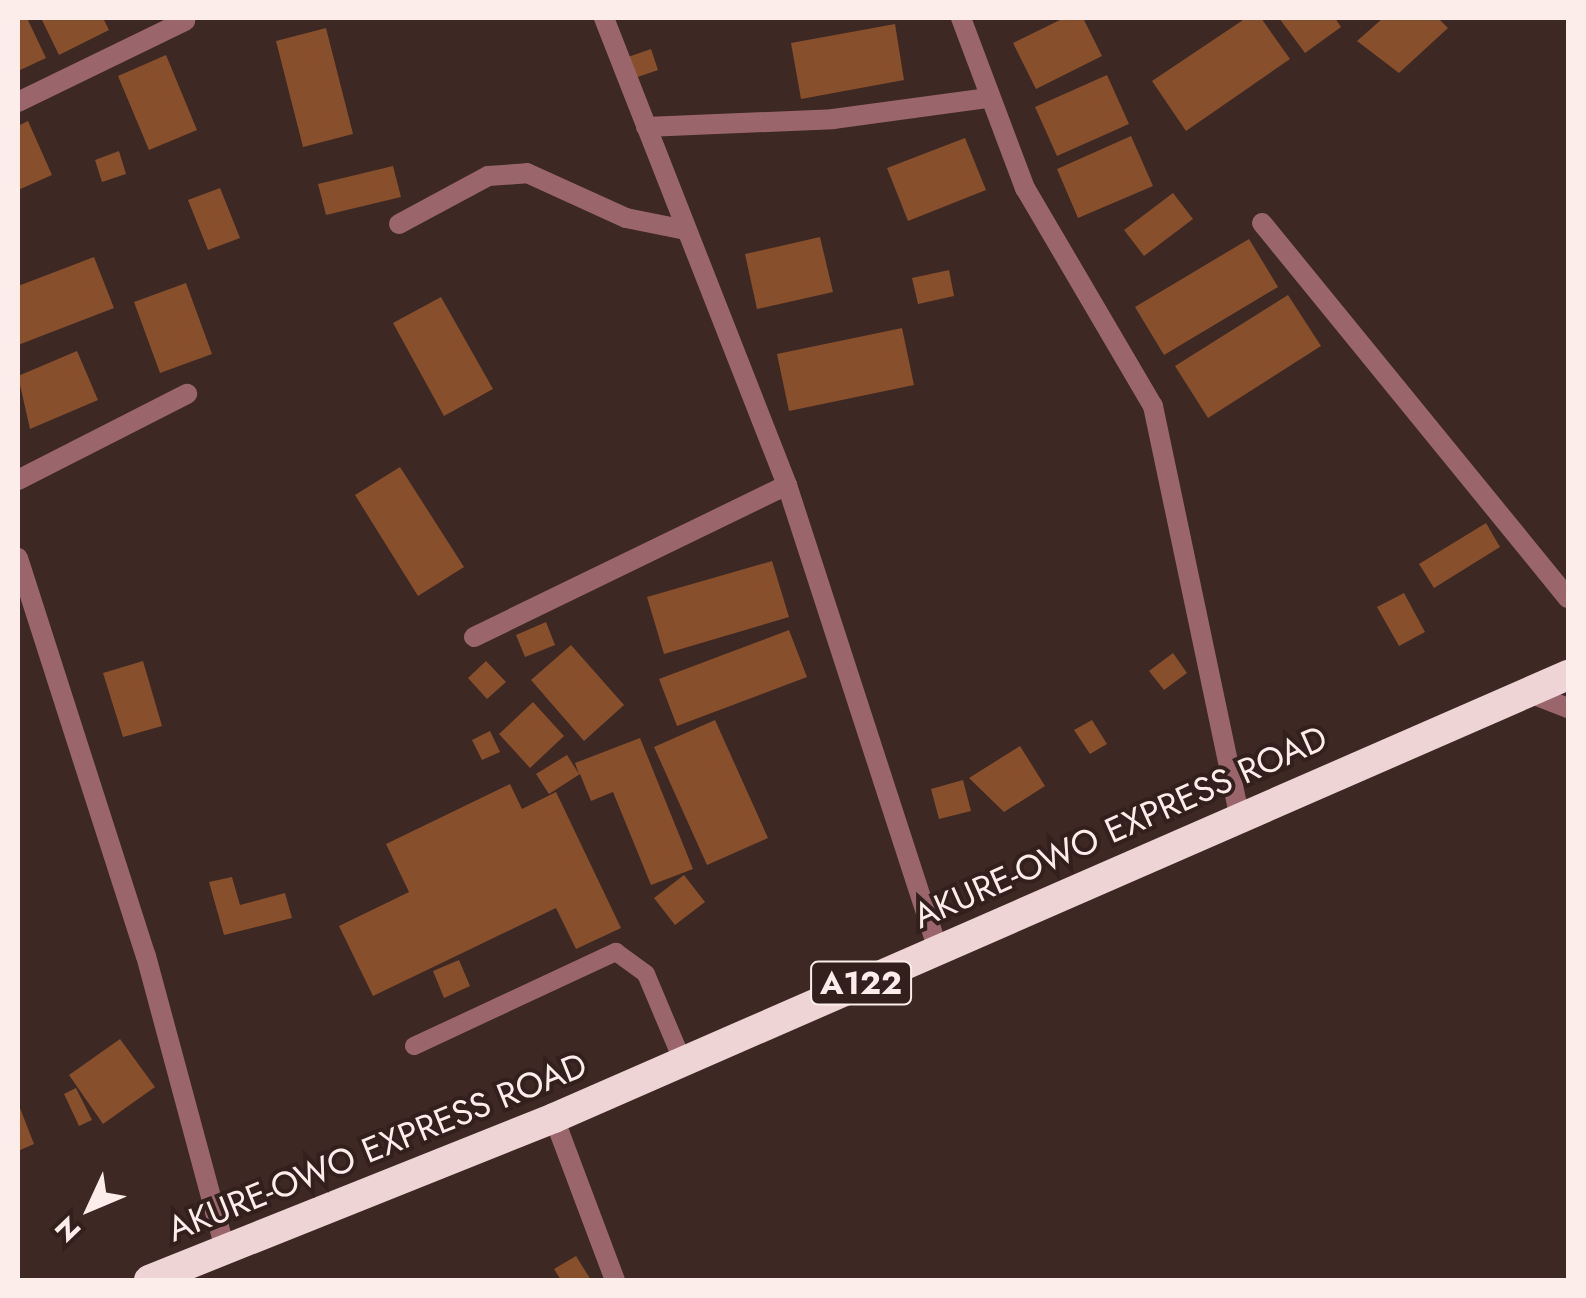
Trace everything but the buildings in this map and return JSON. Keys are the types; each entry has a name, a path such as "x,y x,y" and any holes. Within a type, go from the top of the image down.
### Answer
{"highway":[{"name":"AKURE-OWO EXPRESS ROAD","path":"149,1280 554,1118 1239,814 1568,676"}],"street":[{"path":"604,18 787,485 937,948"},
{"path":"961,18 988,98 1090,312 1153,406 1239,814"},
{"path":"18,102 185,21"},
{"path":"646,127 848,118 988,98"},
{"path":"399,224 488,176 527,173 626,218 686,230"},
{"path":"1262,223 1568,598"},
{"path":"18,480 187,394"},
{"path":"474,637 787,485"},
{"path":"18,558 146,956 225,1249"},
{"path":"1529,693 1568,708"},
{"path":"554,1118 615,1280"}],"lane":[{"path":"414,1046 616,952 646,974 683,1062"}]}
